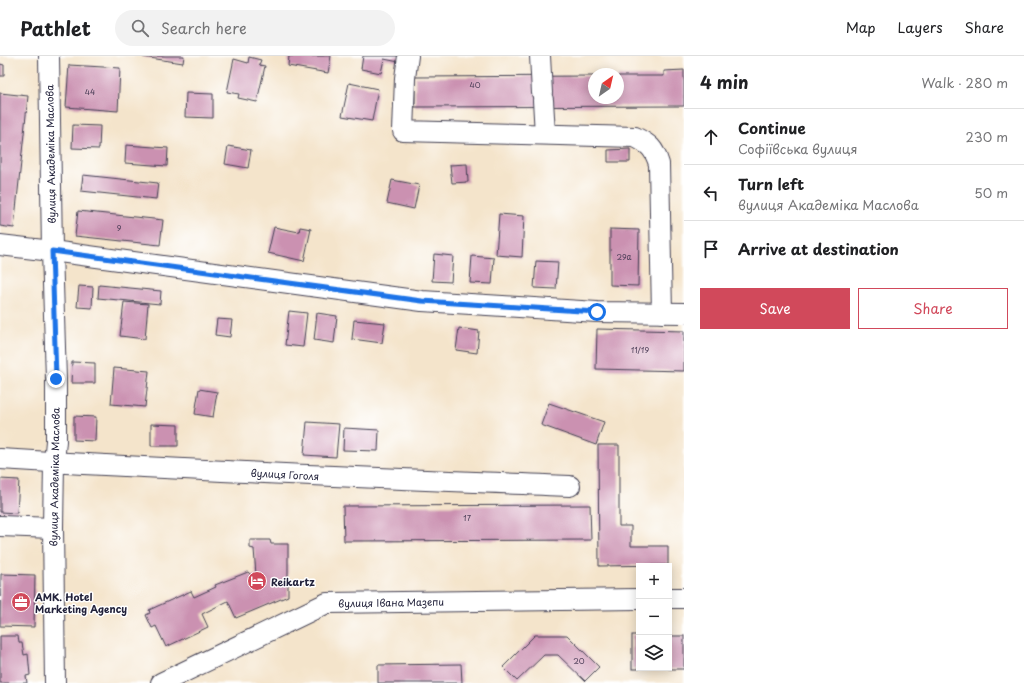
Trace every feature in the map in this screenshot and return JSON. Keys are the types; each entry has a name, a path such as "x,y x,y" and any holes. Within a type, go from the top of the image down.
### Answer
{"street":[{"name":"вулиця Академіка Маслова","path":"49,56 52,251 56,379 56,441 54,462 53,528 55,683"},
{"path":"408,56 405,78 403,131 635,137 652,148 659,164 662,313"},
{"path":"540,56 545,134"},
{"path":"0,246 52,251 422,301 597,312 684,313"},
{"name":"вулиця Гоголя","path":"0,459 570,486"},
{"path":"0,526 53,528"},
{"path":"672,598 684,598"},
{"name":"вулиця Івана Мазепи","path":"161,683 327,602 636,599"}],"building":[{"path":"143,56 184,56 183,63"},
{"path":"289,56 331,56 328,73 288,66"},
{"path":"363,56 400,56 399,62 384,59 381,73 361,69"},
{"path":"249,57 261,60 259,65 265,66 257,102 238,98 239,94 227,92 234,59 248,63"},
{"path":"0,64 4,65 4,76 0,76"},
{"path":"69,65 120,68 118,111 66,107"},
{"path":"684,70 684,106 415,107 415,77 588,76 588,104 624,104 624,76 664,76 664,71"},
{"path":"349,83 378,89 372,121 342,116"},
{"path":"0,93 28,96 14,228 0,226"},
{"path":"186,93 213,94 213,118 185,117"},
{"path":"73,125 100,126 99,149 72,148"},
{"path":"126,145 168,148 167,166 125,163"},
{"path":"228,146 251,150 248,168 225,164"},
{"path":"630,149 630,162 608,162 608,150"},
{"path":"467,164 468,182 452,183 450,165"},
{"path":"83,175 158,183 156,199 81,191"},
{"path":"392,180 419,185 414,209 387,203"},
{"path":"78,211 163,220 160,245 75,236"},
{"path":"499,214 524,216 522,257 496,255"},
{"path":"274,227 299,232 300,227 311,229 304,261 268,253"},
{"path":"610,229 639,230 638,286 610,285"},
{"path":"434,254 453,256 451,282 432,281"},
{"path":"472,256 494,258 492,284 470,283"},
{"path":"536,261 558,262 556,289 534,288"},
{"path":"99,285 161,291 160,304 98,298"},
{"path":"79,286 93,287 92,308 77,307"},
{"path":"124,302 148,304 145,339 120,336"},
{"path":"289,311 307,313 303,347 285,345"},
{"path":"317,313 337,316 334,343 314,340"},
{"path":"217,319 232,320 230,337 215,335"},
{"path":"354,320 385,323 382,343 352,339"},
{"path":"459,328 479,331 477,353 456,350"},
{"path":"597,329 684,331 684,371 596,369"},
{"path":"72,362 95,363 95,383 71,383"},
{"path":"114,368 149,371 145,407 111,404"},
{"path":"199,389 217,392 213,417 195,414"},
{"path":"549,403 604,422 596,445 541,425"},
{"path":"74,416 96,417 95,441 74,440"},
{"path":"307,422 339,424 336,457 304,455"},
{"path":"151,424 178,425 178,446 151,446"},
{"path":"344,428 379,430 378,451 343,450"},
{"path":"598,445 619,445 619,526 631,526 631,546 668,546 668,563 636,563 636,565 599,566"},
{"path":"0,479 19,480 17,513 0,512"},
{"path":"590,505 591,540 344,541 343,506"},
{"path":"250,540 270,540 271,544 288,544 288,596 236,618 228,601 202,614 208,627 166,647 156,626 152,628 146,615 150,613 149,610 191,591 194,597 216,587 215,585 248,572 252,576 256,575 254,549 250,548"},
{"path":"1,574 35,575 34,627 0,626"},
{"path":"535,635 567,635 599,667 585,681 558,655 544,655 517,681 503,667"},
{"path":"632,635 636,635 636,669 632,669"},
{"path":"0,636 18,636 19,643 22,643 24,655 28,654 30,675 26,676 27,683 0,683"},
{"path":"672,636 684,636 684,669 672,669"},
{"path":"461,664 462,683 378,683 378,665"}],"place":[{"name":"Reikartz","path":"257,581"},
{"name":"AMK. Hotel Marketing Agency","path":"21,602"}],"route":[{"path":"56,379 52,251 422,301 597,312"}]}
